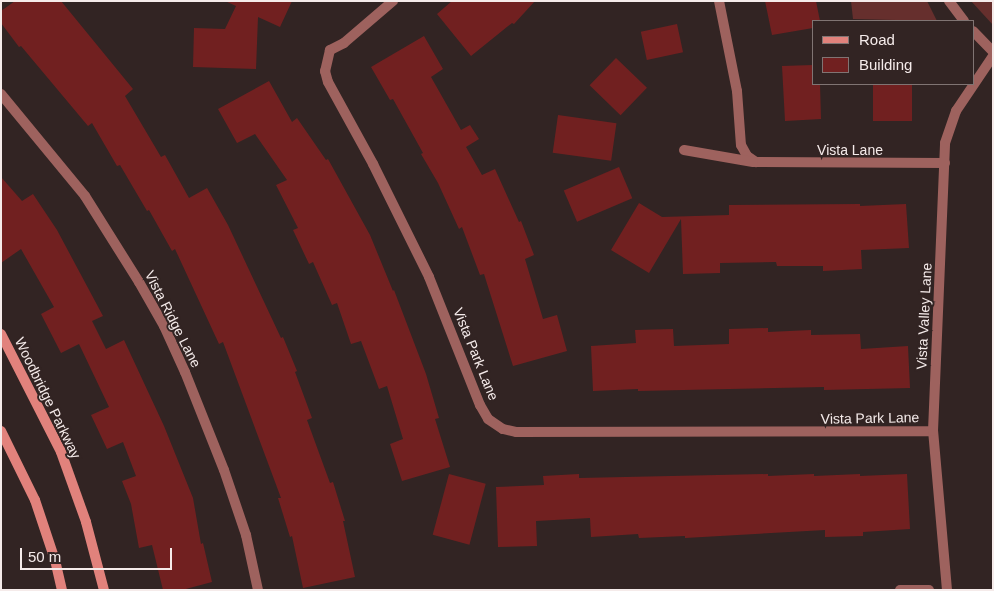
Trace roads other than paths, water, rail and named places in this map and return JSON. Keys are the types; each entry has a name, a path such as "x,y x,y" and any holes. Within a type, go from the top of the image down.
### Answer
{"main road":[{"name":"Woodbridge Parkway","path":"1,334 61,452 86,522 104,590"},
{"path":"1,431 35,500 62,590"}],"street":[{"name":"Vista Park Lane","path":"394,1 344,43 330,50 325,71 328,82 373,164 429,277 480,405 488,419 503,429 516,432 933,431"},
{"path":"719,1 734,69 741,145 747,156 756,162"},
{"path":"949,1 963,20"},
{"path":"974,32 993,52"},
{"name":"Vista Valley Lane","path":"974,84 993,56"},
{"name":"Vista Valley Lane","path":"946,590 933,431 945,143 956,111 973,85"},
{"name":"Vista Ridge Lane","path":"1,94 85,196 140,282 164,326 185,372 224,470 246,535 258,590"},
{"name":"Vista Lane","path":"684,150 756,162 945,163"},
{"path":"900,590 929,590"}]}
